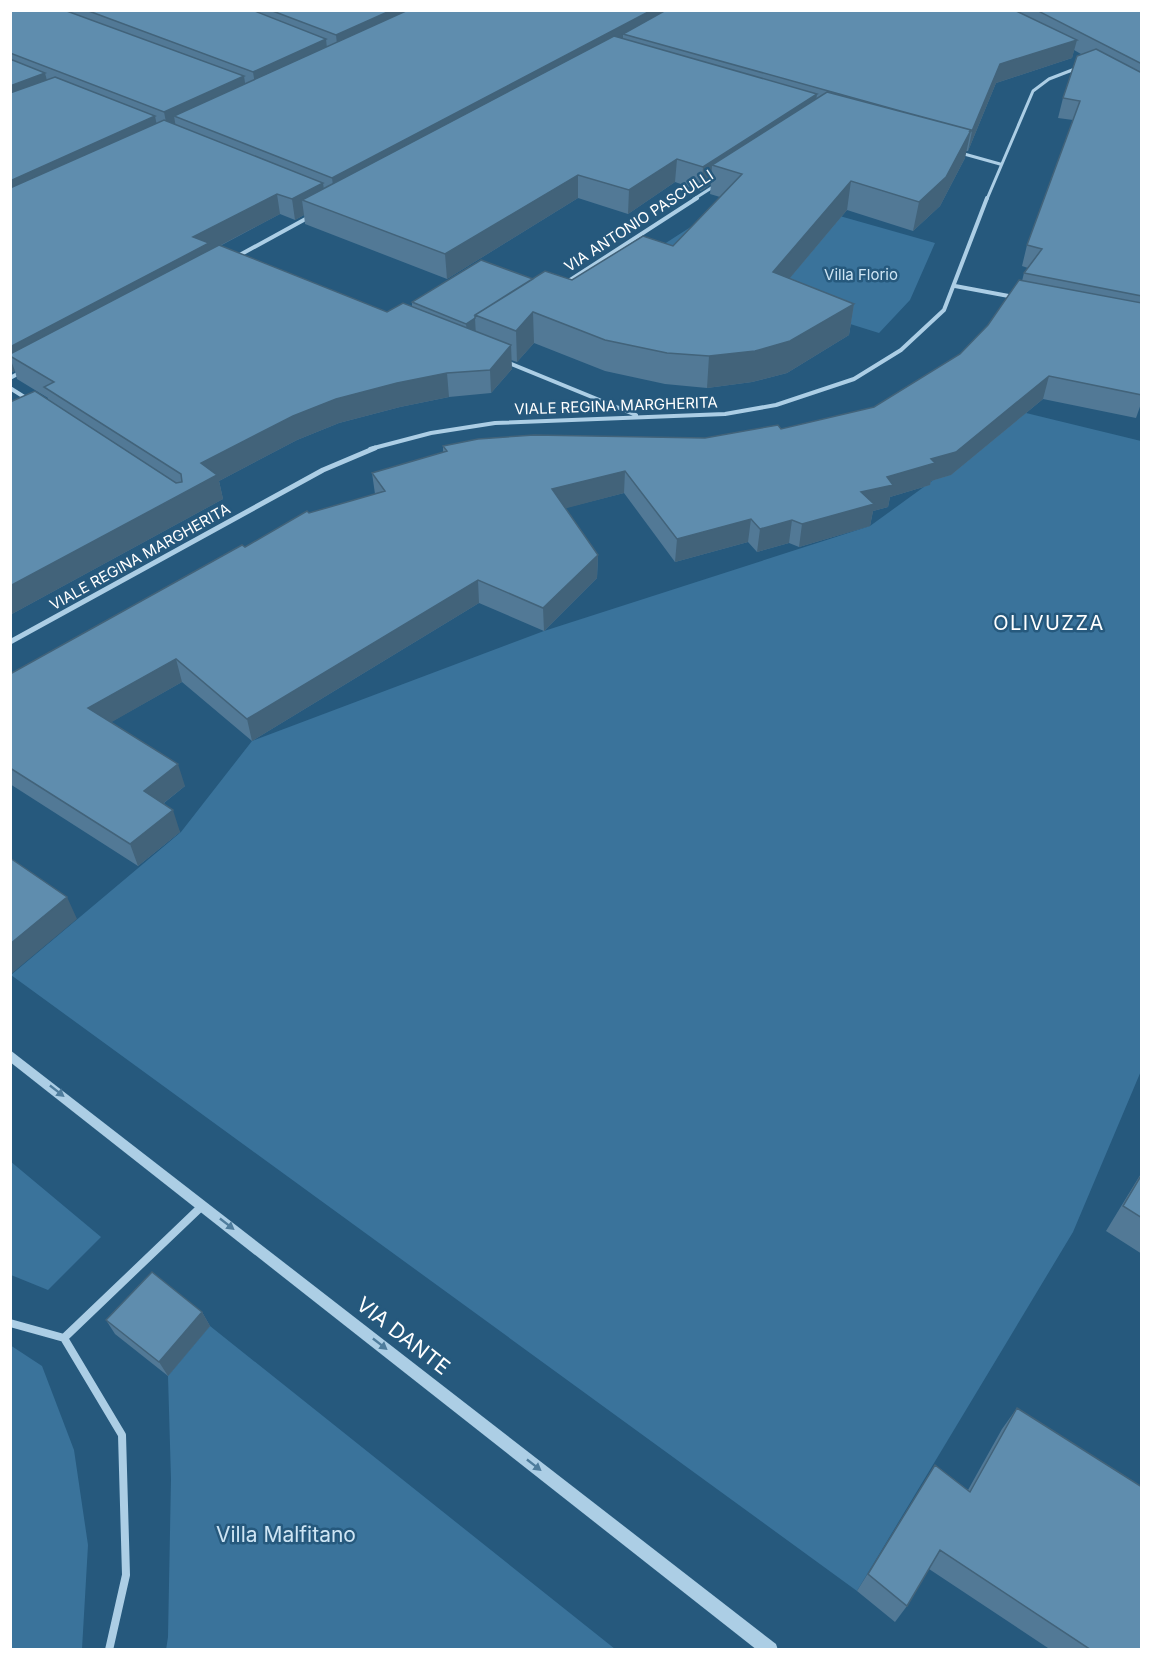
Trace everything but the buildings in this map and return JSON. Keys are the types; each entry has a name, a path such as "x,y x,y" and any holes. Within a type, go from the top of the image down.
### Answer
{"street":[{"name":"VIALE REGINA MARGHERITA","path":"10,642 323,470 370,449 431,433 495,423 725,414 776,405 854,379 901,350 944,310 1000,164 1033,91 1049,79 1084,66"},
{"path":"956,152 1000,164"},
{"name":"VIA ANTONIO PASCULLI","path":"556,289 724,180"},
{"path":"231,260 314,214"},
{"path":"241,255 247,257"},
{"path":"955,286 1025,299"},
{"path":"498,358 639,417"},
{"path":"10,378 32,367"},
{"path":"10,388 40,407"},
{"name":"VIA DANTE","path":"10,1055 770,1650"},
{"path":"64,1338 202,1205"},
{"path":"10,1323 64,1338 122,1435 126,1575 109,1650"}],"green space":[{"name":"Villa Florio","path":"748,190 935,243 910,300 879,333 641,259"},
{"path":"1026,413 1141,441 1141,1071 1073,1232 857,1591 11,975 181,832 252,741 544,631 870,526"},
{"path":"10,1161 101,1237 48,1290 11,1275"},
{"name":"Villa Malfitano","path":"210,1326 615,1649 166,1650 171,1479 168,1376"},
{"path":"10,1345 42,1366 74,1450 88,1545 82,1649 11,1649"}],"district":[{"name":"OLIVUZZA","path":"1049,623"}]}
